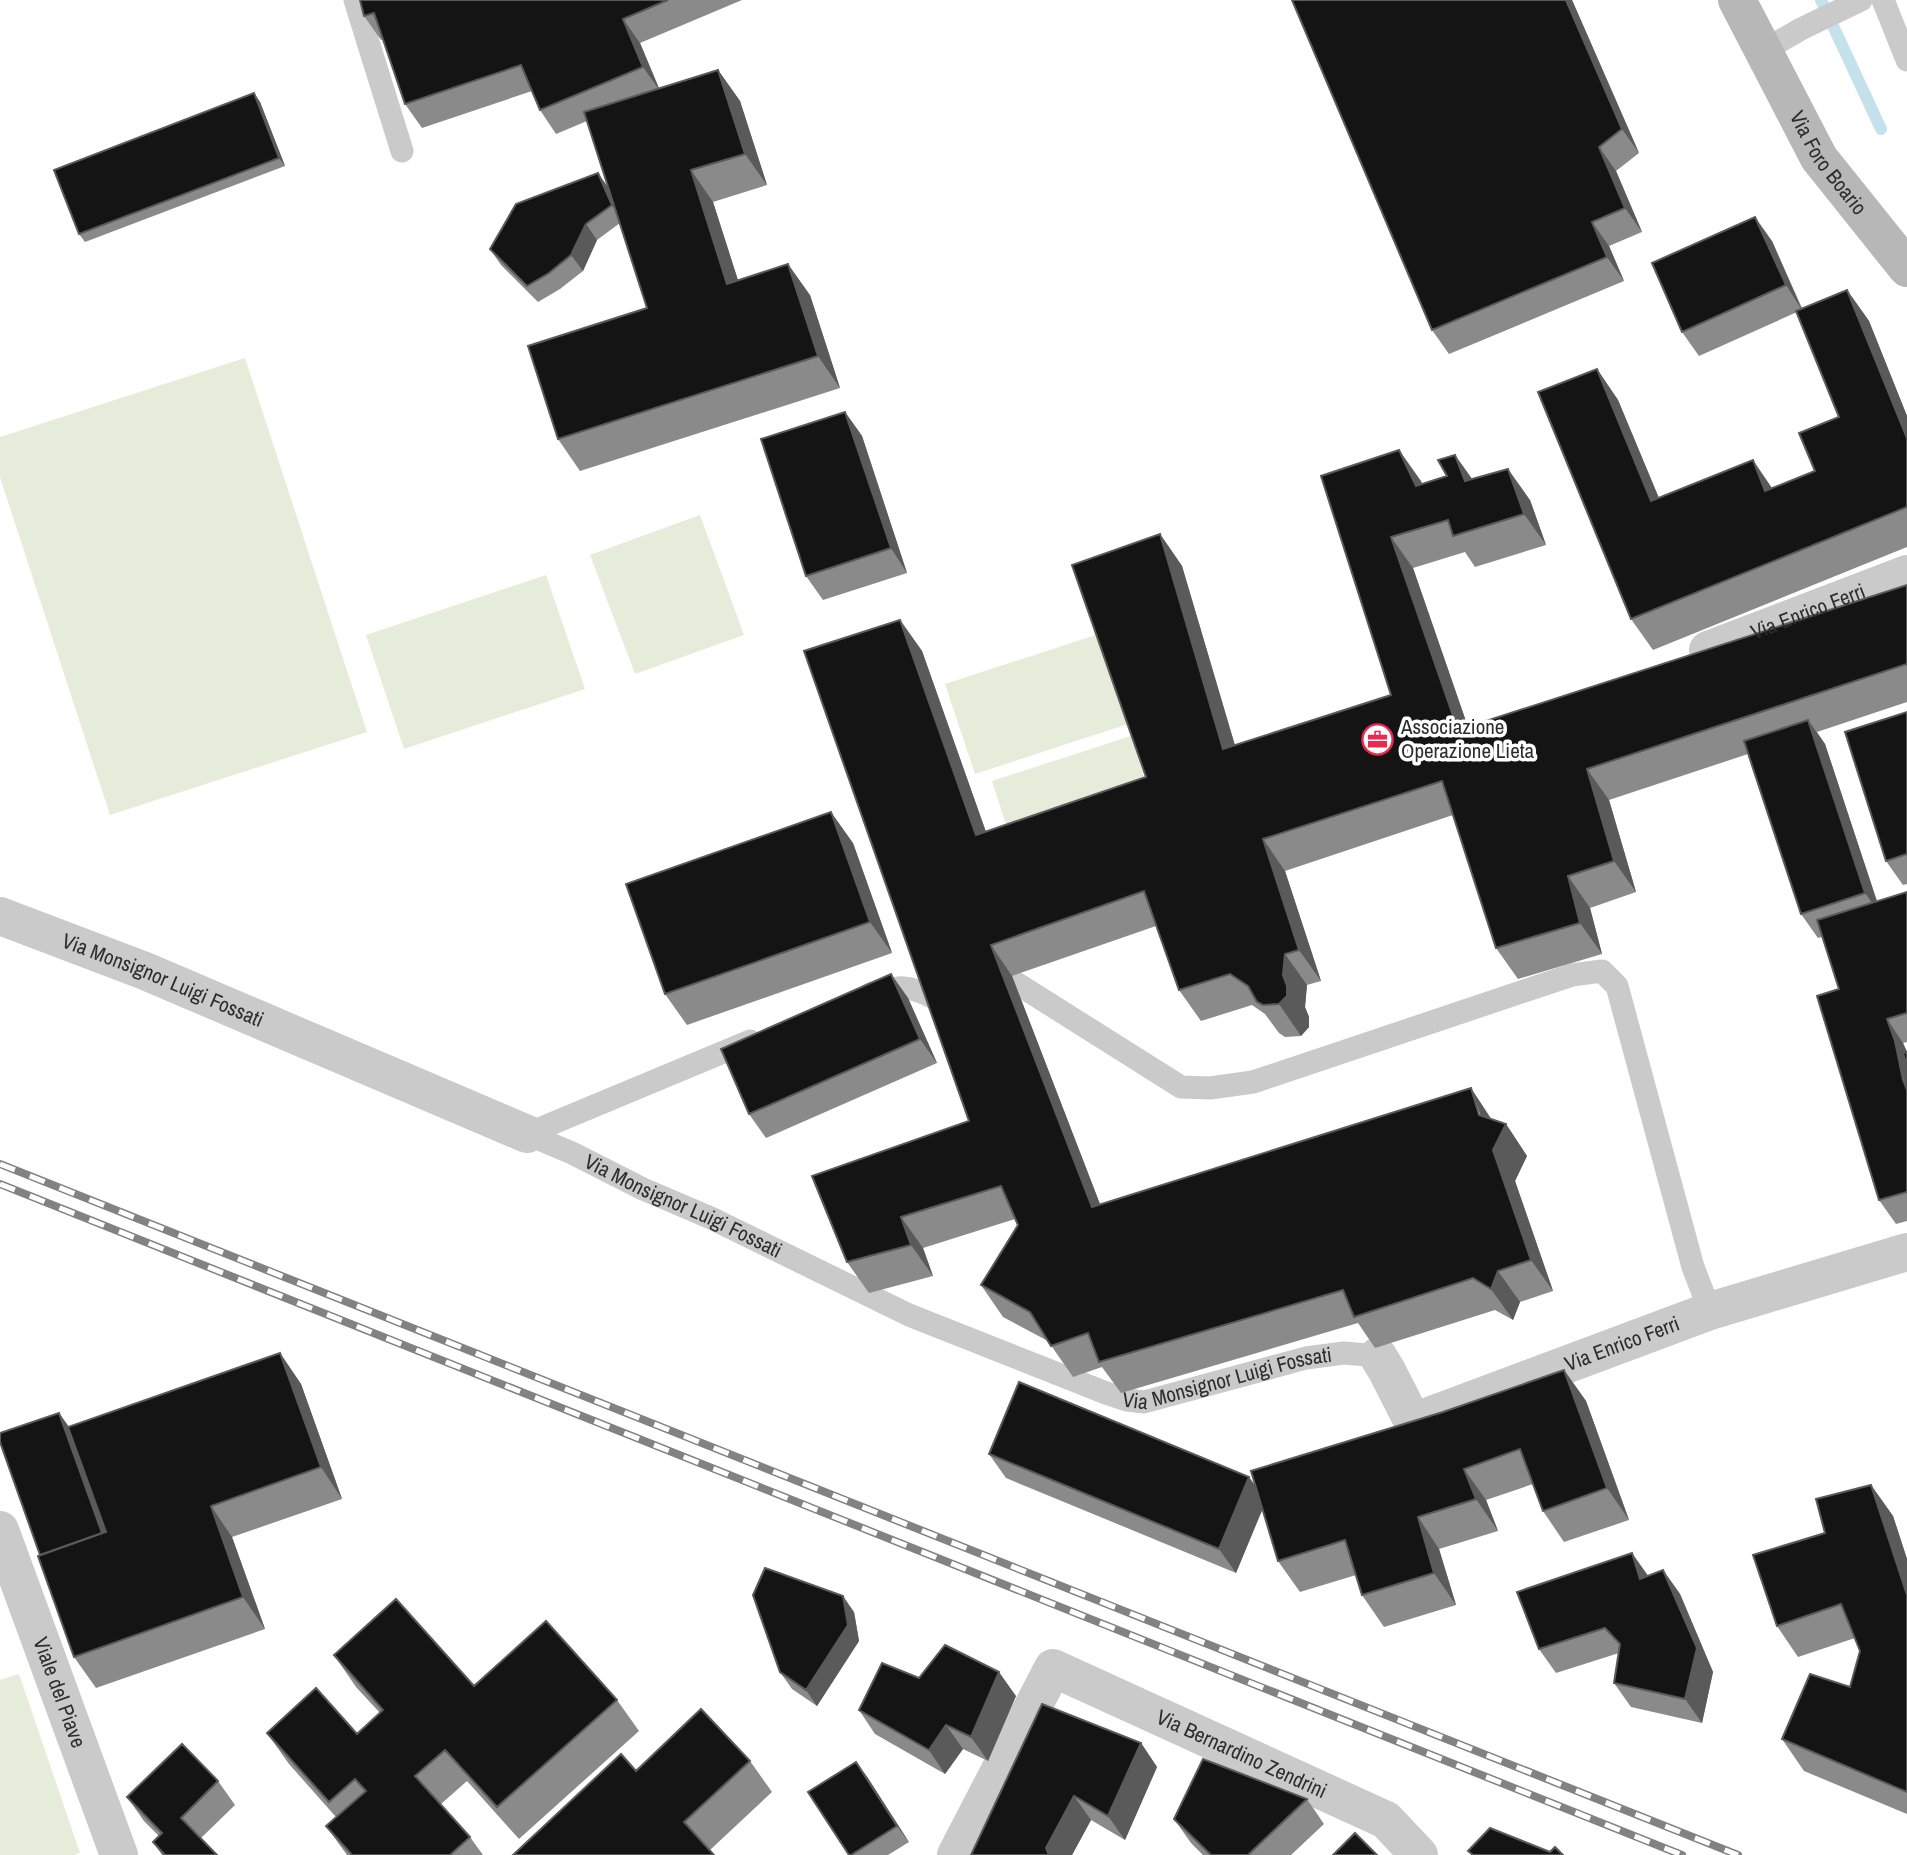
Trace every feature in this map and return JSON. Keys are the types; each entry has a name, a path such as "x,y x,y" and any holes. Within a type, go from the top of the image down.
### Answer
{"main road":[{"name":"Via Foro Boario","path":"1737,0 1819,158 1907,268"}],"street":[{"name":"Via Enrico Ferri","path":"1707,650 1907,574"},
{"name":"Via Monsignor Luigi Fossati","path":"0,916 145,971 527,1134"},
{"name":"Via Enrico Ferri","path":"1378,1356 1413,1422 1710,1311 1907,1252"},
{"name":"Viale del Piave","path":"0,1530 119,1855"},
{"name":"Via Bernardino Zendrini","path":"956,1855 1053,1668 1386,1820 1419,1855"}],"lane":[{"path":"355,0 402,151"},
{"path":"1883,0 1907,60"},
{"path":"1763,51 1856,2"},
{"path":"1016,983 1181,1087 1210,1088 1253,1082 1572,975 1602,971 1617,986 1693,1267 1710,1311"},
{"path":"852,999 901,986 920,990 936,999"},
{"path":"527,1134 764,1035"},
{"name":"Via Monsignor Luigi Fossati","path":"527,1134 711,1218 909,1314 1127,1400 1144,1402 1306,1358 1344,1353 1378,1356"}],"green space":[{"path":"245,358 367,732 110,815 0,477 0,437"},
{"path":"700,515 744,635 635,674 590,555"},
{"path":"546,575 585,689 404,749 366,635"},
{"path":"1099,634 1128,724 975,774 945,684"},
{"path":"1131,736 1148,790 1009,834 992,781"},
{"path":"19,1674 80,1853 74,1855 0,1855 0,1680"}],"building":[{"path":"360,0 668,0 623,19 643,67 540,110 521,65 405,104 374,13 364,16"},
{"path":"1292,0 1566,0 1622,129 1599,147 1625,208 1592,222 1607,257 1432,330"},
{"path":"718,70 745,154 691,170 727,284 788,264 818,356 558,439 528,346 647,308 584,112"},
{"path":"254,93 279,158 79,234 54,170"},
{"path":"598,173 612,205 586,224 571,255 527,286 490,249 516,204"},
{"path":"1755,217 1786,285 1682,332 1652,263"},
{"path":"1847,290 1907,438 1907,507 1631,619 1538,392 1597,369 1651,501 1753,460 1765,491 1815,471 1799,433 1839,417 1796,311"},
{"path":"845,412 891,548 806,576 761,439"},
{"path":"1399,450 1416,486 1447,476 1438,460 1455,455 1465,481 1508,469 1524,514 1453,536 1448,520 1391,537 1458,730 1907,585 1907,664 1587,769 1614,861 1568,876 1580,923 1496,948 1442,781 1263,839 1299,950 1285,954 1283,975 1287,996 1279,1004 1263,1005 1257,1002 1248,986 1230,974 1179,990 1144,891 991,945 1092,1207 1471,1088 1479,1115 1506,1124 1493,1150 1531,1260 1498,1271 1491,1289 1473,1278 1354,1317 1343,1290 1099,1362 1088,1333 1051,1346 1030,1312 981,1285 1018,1225 1001,1186 901,1217 911,1245 847,1262 812,1176 969,1121 804,651 900,620 976,835 1146,777 1072,565 1160,534 1223,749 1391,695 1321,476"},
{"path":"1907,712 1907,854 1886,861 1845,732"},
{"path":"1808,720 1865,893 1801,914 1744,741"},
{"path":"831,812 870,922 665,994 626,884"},
{"path":"1907,892 1907,1013 1887,1019 1907,1090 1907,1192 1879,1200 1817,996 1839,989 1817,920"},
{"path":"891,974 920,1039 749,1114 721,1049"},
{"path":"280,1353 321,1467 211,1506 243,1597 74,1657 38,1556 106,1532 68,1427"},
{"path":"1564,1370 1607,1488 1543,1511 1520,1449 1464,1469 1476,1499 1418,1517 1434,1573 1362,1595 1345,1540 1278,1561 1251,1471 1443,1412"},
{"path":"1019,1382 1249,1477 1219,1549 989,1454"},
{"path":"59,1413 102,1533 40,1555 0,1442 0,1433"},
{"path":"1871,1485 1907,1595 1907,1792 1782,1739 1810,1674 1850,1687 1860,1651 1841,1604 1777,1626 1753,1555 1825,1533 1816,1499"},
{"path":"1632,1553 1640,1579 1663,1570 1697,1648 1685,1699 1614,1683 1620,1644 1605,1628 1539,1649 1517,1592"},
{"path":"765,1568 843,1596 848,1625 806,1690 780,1672 753,1595"},
{"path":"396,1599 474,1686 546,1621 617,1700 497,1807 445,1750 415,1776 470,1837 450,1855 352,1855 326,1826 366,1791 355,1779 329,1802 267,1733 316,1688 357,1734 383,1710 334,1655"},
{"path":"945,1645 999,1672 971,1737 946,1725 929,1750 859,1710 882,1663 919,1678"},
{"path":"1042,1704 1141,1743 1108,1816 1074,1796 1046,1848 1049,1855 971,1855"},
{"path":"701,1709 750,1761 684,1822 714,1855 513,1855 621,1754 636,1771"},
{"path":"182,1744 218,1781 181,1818 217,1855 165,1855 153,1842 162,1833 127,1797"},
{"path":"1203,1759 1307,1799 1248,1855 1211,1855 1174,1819"},
{"path":"856,1762 897,1826 849,1855 808,1792"},
{"path":"1490,1828 1550,1852 1555,1847 1563,1855 1473,1855 1468,1851"},
{"path":"1355,1833 1377,1855 1333,1855"}],"waterway":[{"path":"1821,0 1881,129"}],"railway":[{"path":"0,1164 1738,1855"},
{"path":"0,1184 1682,1855"}],"place":[{"name":"Associazione Operazione Lieta","path":"1378,739"}]}
